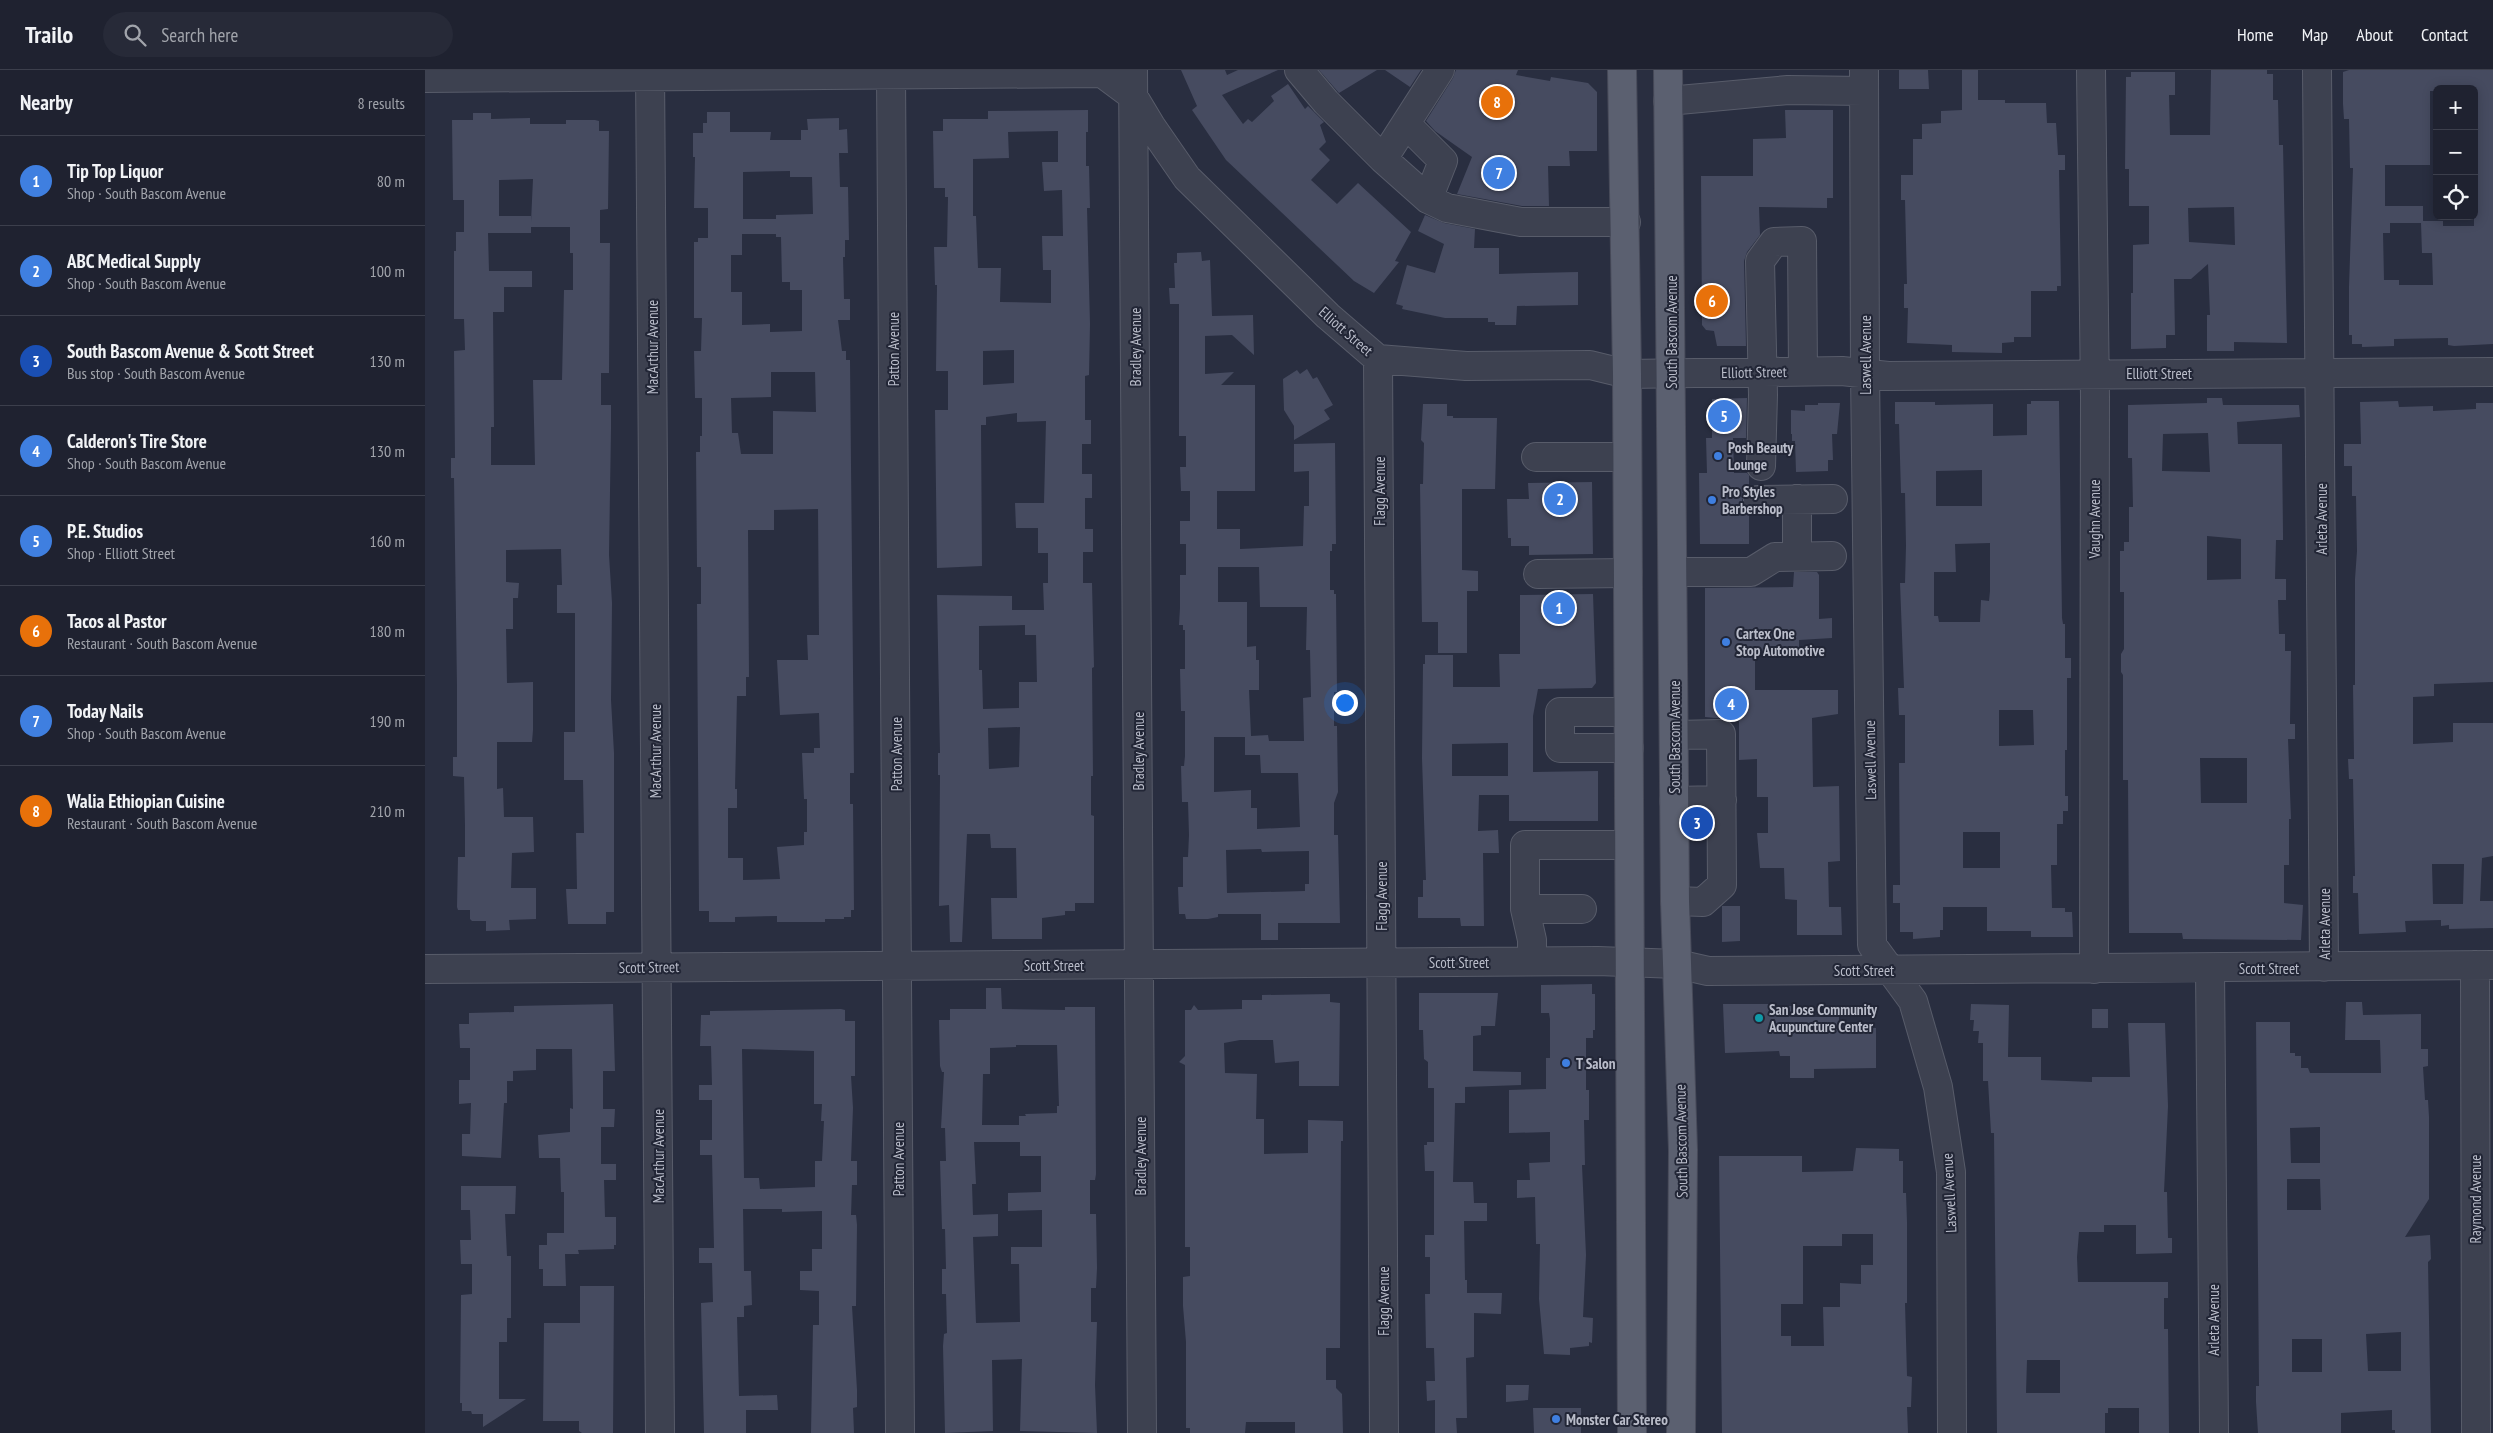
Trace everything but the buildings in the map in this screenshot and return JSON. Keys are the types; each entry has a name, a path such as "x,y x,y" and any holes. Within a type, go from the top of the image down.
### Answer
{"main road":[{"path":"1622,70 1626,222 1629,963 1636,1427"},
{"name":"South Bascom Avenue","path":"1668,70 1675,901 1683,1150 1681,1433"}],"street":[{"path":"1299,70 1326,102 1427,199 1447,208 1521,222 1626,222"},
{"path":"1383,158 1407,125 1410,114 1440,70"},
{"name":"Vaughn Avenue","path":"2091,70 2094,373 2094,969"},
{"name":"Arleta Avenue","path":"2317,70 2324,967"},
{"path":"425,78 650,73 1102,73 1133,83"},
{"name":"MacArthur Avenue","path":"650,73 660,1433"},
{"name":"Patton Avenue","path":"891,74 900,1433"},
{"path":"1668,101 1789,90 1825,91 1864,81"},
{"name":"Laswell Avenue","path":"1864,81 1865,373 1872,945 1913,1001 1938,1087 1951,1172 1952,1433"},
{"name":"Elliott Street","path":"1133,83 1151,126 1187,178 1328,316 1378,359 1466,366 1590,365 1627,374 1842,371 1888,376 2094,373 2493,372"},
{"name":"Bradley Avenue","path":"1133,83 1142,1433"},
{"path":"1407,125 1443,161 1427,199"},
{"path":"1761,466 1760,261 1774,242 1802,241 1803,371"},
{"name":"Flagg Avenue","path":"1378,359 1384,1433"},
{"path":"1535,457 1627,457"},
{"path":"1797,499 1797,556"},
{"path":"1758,500 1833,499"},
{"path":"1673,572 1751,572 1775,556 1832,556"},
{"path":"1538,574 1628,573"},
{"path":"1629,712 1561,712 1561,748 1629,748"},
{"path":"1675,736 1721,734 1722,800 1722,886 1703,902 1675,901"},
{"path":"1674,801 1722,800"},
{"path":"1532,961 1532,940 1525,909 1525,845 1629,845"},
{"path":"1525,909 1582,909"},
{"name":"Scott Street","path":"425,969 1532,961 1677,964 1708,971 2484,965"},
{"name":"Raymond Avenue","path":"2476,1433 2484,965"},
{"name":"Arleta Avenue","path":"2210,968 2214,1433"}],"place":[{"name":"Walia Ethiopian Cuisine","path":"1497,102"},
{"name":"Today Nails","path":"1499,173"},
{"name":"Tacos al Pastor","path":"1712,301"},
{"name":"P.E. Studios","path":"1724,416"},
{"name":"Posh Beauty Lounge","path":"1718,456"},
{"name":"ABC Medical Supply","path":"1560,499"},
{"name":"Pro Styles Barbershop","path":"1712,500"},
{"name":"Tip Top Liquor","path":"1559,608"},
{"name":"Cartex One Stop Automotive","path":"1726,642"},
{"name":"Calderon's Tire Store","path":"1731,704"},
{"name":"South Bascom Avenue & Scott Street","path":"1697,823"},
{"name":"San Jose Community Acupuncture Center","path":"1759,1018"},
{"name":"T Salon","path":"1566,1063"},
{"name":"Monster Car Stereo","path":"1556,1419"}]}
